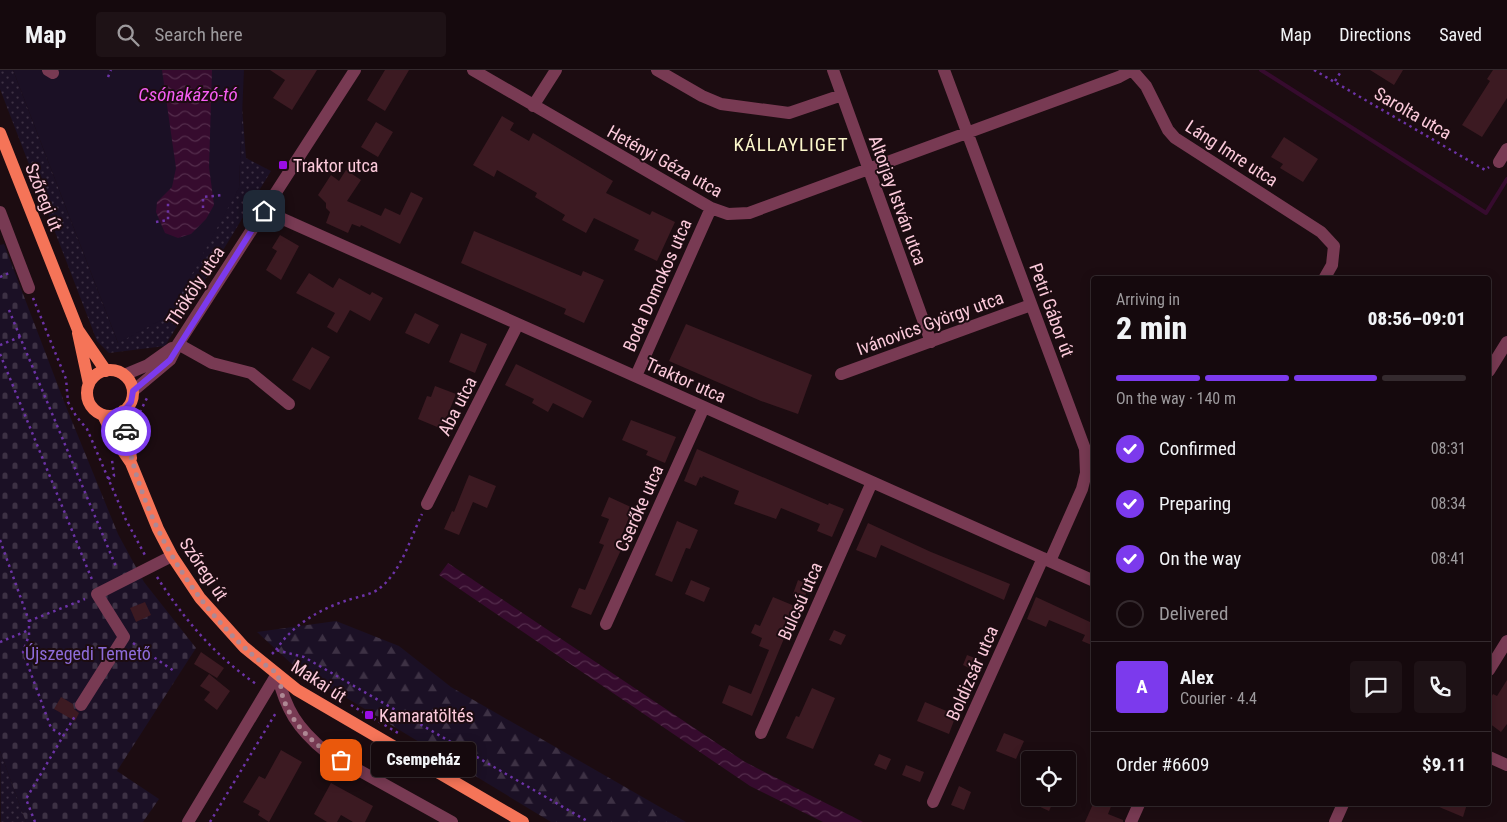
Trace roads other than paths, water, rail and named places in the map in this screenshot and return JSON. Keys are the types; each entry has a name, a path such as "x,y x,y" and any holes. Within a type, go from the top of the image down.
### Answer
{"main road":[{"name":"Szőregi út","path":"0,132 78,330 89,384 88,398 91,405 103,414 114,438 131,463 158,529 172,556 200,598 227,630 277,674"},
{"name":"Szőregi út","path":"78,330 106,371"},
{"path":"89,384 96,375 106,371 116,371 124,375 132,385 131,402 123,412 110,416 103,414"},
{"name":"Szőregi út","path":"123,412 131,463"},
{"name":"Makai út","path":"277,674 311,698 523,822"}],"street":[{"name":"Thököly utca","path":"133,391 170,360 178,344 355,70"},
{"name":"Hetényi Géza utca","path":"473,70 710,208 728,214 749,212 968,133 1119,77 1132,70"},
{"path":"533,106 556,70"},
{"path":"657,70 702,96 721,104 789,113 842,95"},
{"name":"Altorjay István utca","path":"833,70 931,342"},
{"name":"Petri Gábor út","path":"944,70 1031,305 1089,449 1082,489 1046,560"},
{"name":"Láng Imre utca","path":"1132,70 1146,86 1168,130 1175,138 1322,232 1334,246 1332,265 1326,276"},
{"path":"1499,162 1507,149"},
{"name":"Boda Domokos utca","path":"636,376 710,208"},
{"name":"Traktor utca","path":"264,211 1091,580"},
{"path":"0,212 29,288"},
{"name":"Ivánovics György utca","path":"841,374 1031,305"},
{"name":"Aba utca","path":"427,504 518,324"},
{"path":"1491,368 1507,342"},
{"name":"Thököly utca","path":"124,375 148,365 178,344"},
{"path":"178,344 212,363 251,373 289,404"},
{"name":"Cserőke utca","path":"606,624 704,406"},
{"name":"Bulcsú utca","path":"761,733 872,482"},
{"path":"81,705 124,637 97,594 172,556"},
{"name":"Boldizsár utca","path":"933,802 1046,560"},
{"path":"1491,667 1507,641"},
{"path":"194,819 266,690 277,674"},
{"name":"Makai út","path":"277,674 284,700 303,731 326,752 452,822"},
{"path":"1491,757 1507,764"},
{"path":"1131,822 1138,806"},
{"path":"1335,822 1342,806"}],"water":[{"name":"Csónakázó-tó","path":"162,70 212,70 209,167 214,205 206,219 191,234 178,238 165,233 156,212 157,202 172,187 176,168"},
{"path":"448,563 745,762 863,822 823,822 750,786 439,575"}],"waterway":[{"path":"1261,70 1486,213 1507,179"}],"place":[{"name":"Traktor utca","path":"283,165"},
{"name":"Kamaratöltés","path":"369,715"},
{"name":"Csempeház","path":"341,760"}],"district":[{"name":"KÁLLAYLIGET","path":"791,144"}],"park label":[{"name":"Újszegedi Temető","path":"88,653"}]}
